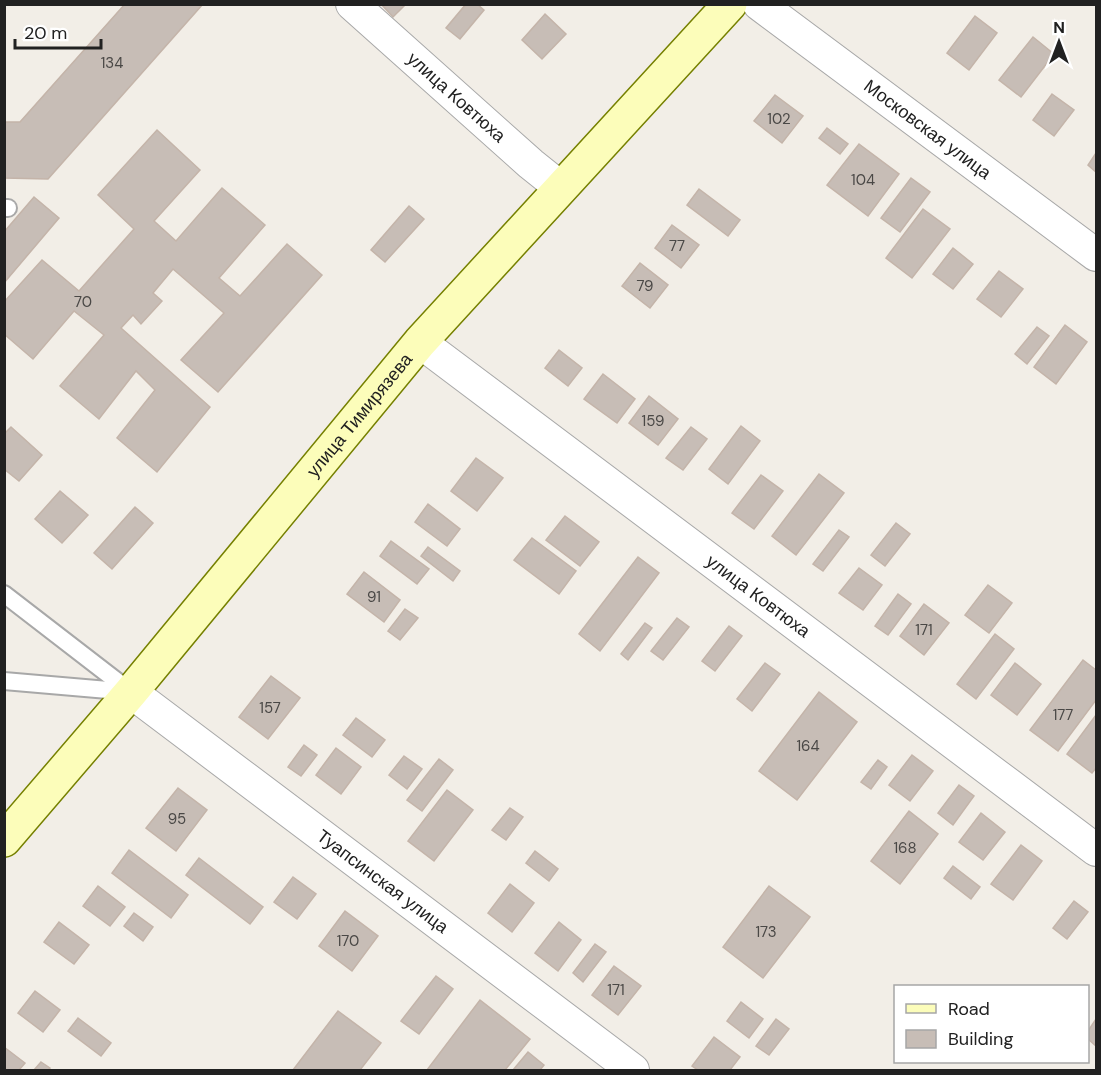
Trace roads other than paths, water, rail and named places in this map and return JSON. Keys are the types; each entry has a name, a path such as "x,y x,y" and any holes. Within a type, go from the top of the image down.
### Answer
{"street":[{"name":"улица Ковтюха","path":"352,4 531,164 561,188"},
{"name":"улица Тимирязева","path":"4,840 131,692 420,342 730,4"},
{"name":"Московская улица","path":"759,4 1096,255"},
{"name":"улица Ковтюха","path":"420,342 1096,850"},
{"name":"Туапсинская улица","path":"131,692 633,1071"}],"lane":[{"path":"4,594 131,692"},
{"path":"4,681 131,692"}]}
